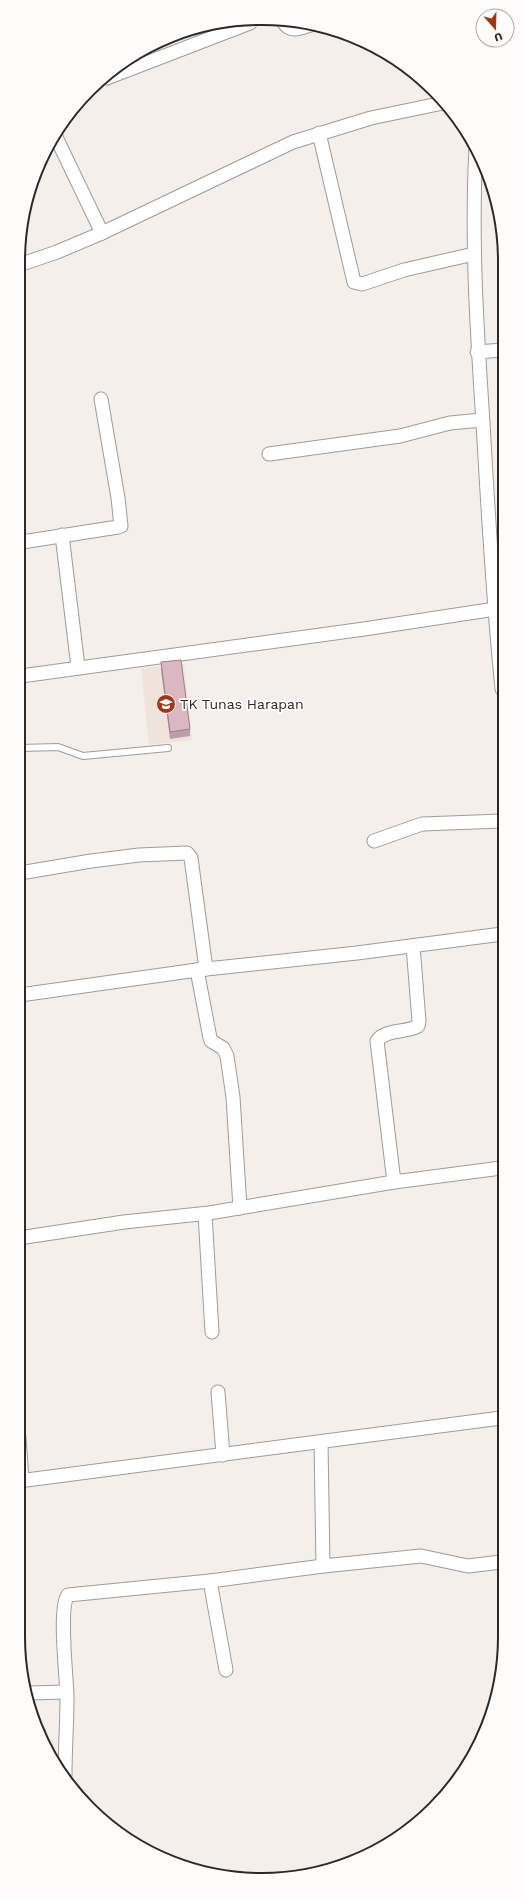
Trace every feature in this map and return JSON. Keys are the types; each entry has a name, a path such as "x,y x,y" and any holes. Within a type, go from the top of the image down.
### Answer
{"street":[{"path":"119,74 241,26"},
{"path":"287,27 292,30 299,28"},
{"path":"25,263 102,233 293,142 371,118 437,104"},
{"path":"319,133 354,282 362,284 404,270 474,254"},
{"path":"58,141 102,233"},
{"path":"25,675 498,609 477,352 474,254 476,161"},
{"path":"477,352 498,350"},
{"path":"25,541 121,526 118,498 101,399"},
{"path":"269,454 400,436 450,423 482,420"},
{"path":"62,535 78,668"},
{"path":"374,841 422,824 498,821"},
{"path":"25,872 99,860 139,856 187,853 191,858 210,1039 223,1048 227,1056 233,1097 240,1208"},
{"path":"25,994 202,970 413,946 498,935"},
{"path":"394,1182 377,1041 385,1034 418,1026 419,1021 413,946"},
{"path":"25,1237 124,1222 205,1214 394,1182 498,1168"},
{"path":"205,1214 212,1332"},
{"path":"218,1392 223,1455"},
{"path":"25,1480 498,1418"},
{"path":"321,1442 323,1566"},
{"path":"65,1768 66,1692 64,1616 65,1602 68,1595 210,1581 323,1566 421,1556 468,1566 498,1562"},
{"path":"210,1581 226,1670"},
{"path":"32,1693 66,1692"}],"lane":[{"path":"25,748 58,747 83,756 168,748"}],"shaded area":[{"name":"TK Tunas Harapan","path":"184,664 192,740 149,745 141,668"}],"building":[{"path":"181,660 190,729 170,732 161,662"}],"place":[{"name":"TK Tunas Harapan","path":"166,704"}]}
